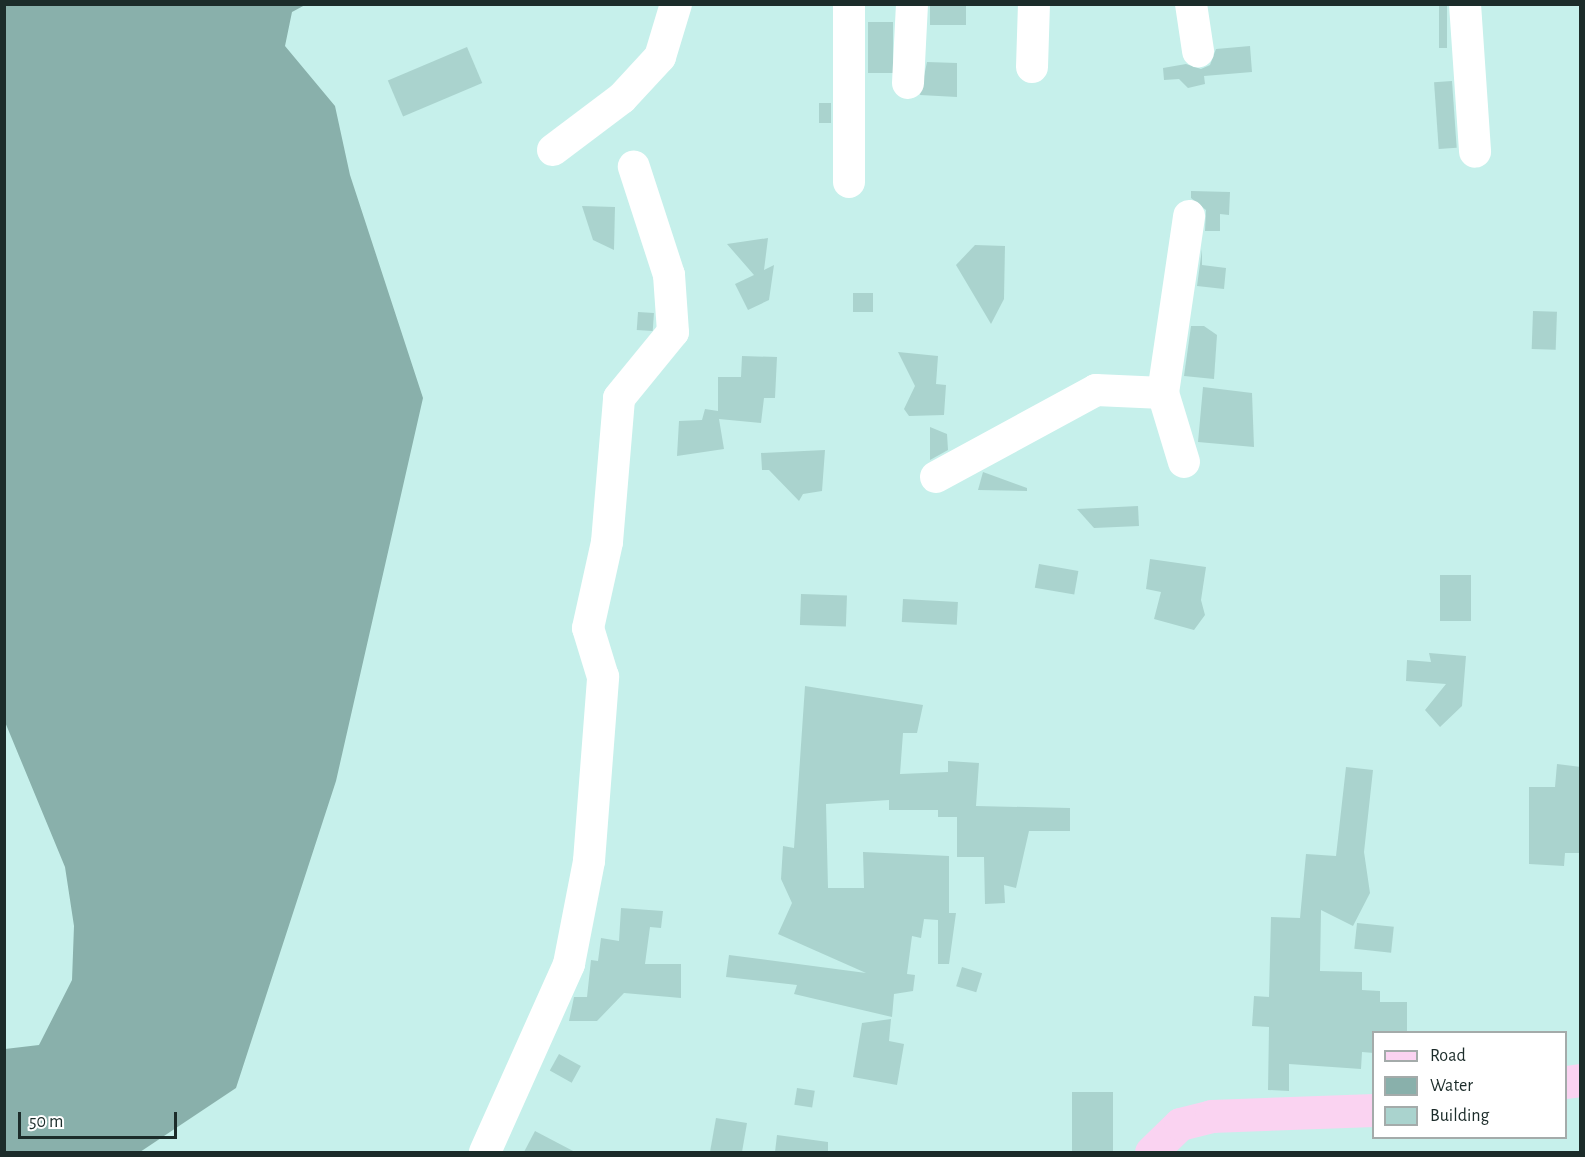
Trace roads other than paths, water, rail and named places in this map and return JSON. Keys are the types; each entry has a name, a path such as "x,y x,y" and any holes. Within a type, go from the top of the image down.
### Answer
{"main road":[{"path":"1150,1152 1180,1124 1211,1116 1372,1110"}],"street":[{"path":"553,150 621,98 660,57 676,4"},
{"path":"849,4 849,182"},
{"path":"908,83 912,4"},
{"path":"1032,67 1034,4"},
{"path":"1191,4 1198,51"},
{"path":"1465,4 1475,152"},
{"path":"485,1152 569,964 589,861 603,677 588,628 607,542 619,398 673,332 669,275 634,168"},
{"path":"1184,462 1163,393 1189,216"},
{"path":"936,477 1096,390 1163,393"}],"water":[{"path":"5,4 305,5 292,12 285,46 335,106 350,175 423,398 336,781 236,1088 140,1152 5,1152 5,1049 39,1045 72,980 74,926 65,867 5,722"}]}
